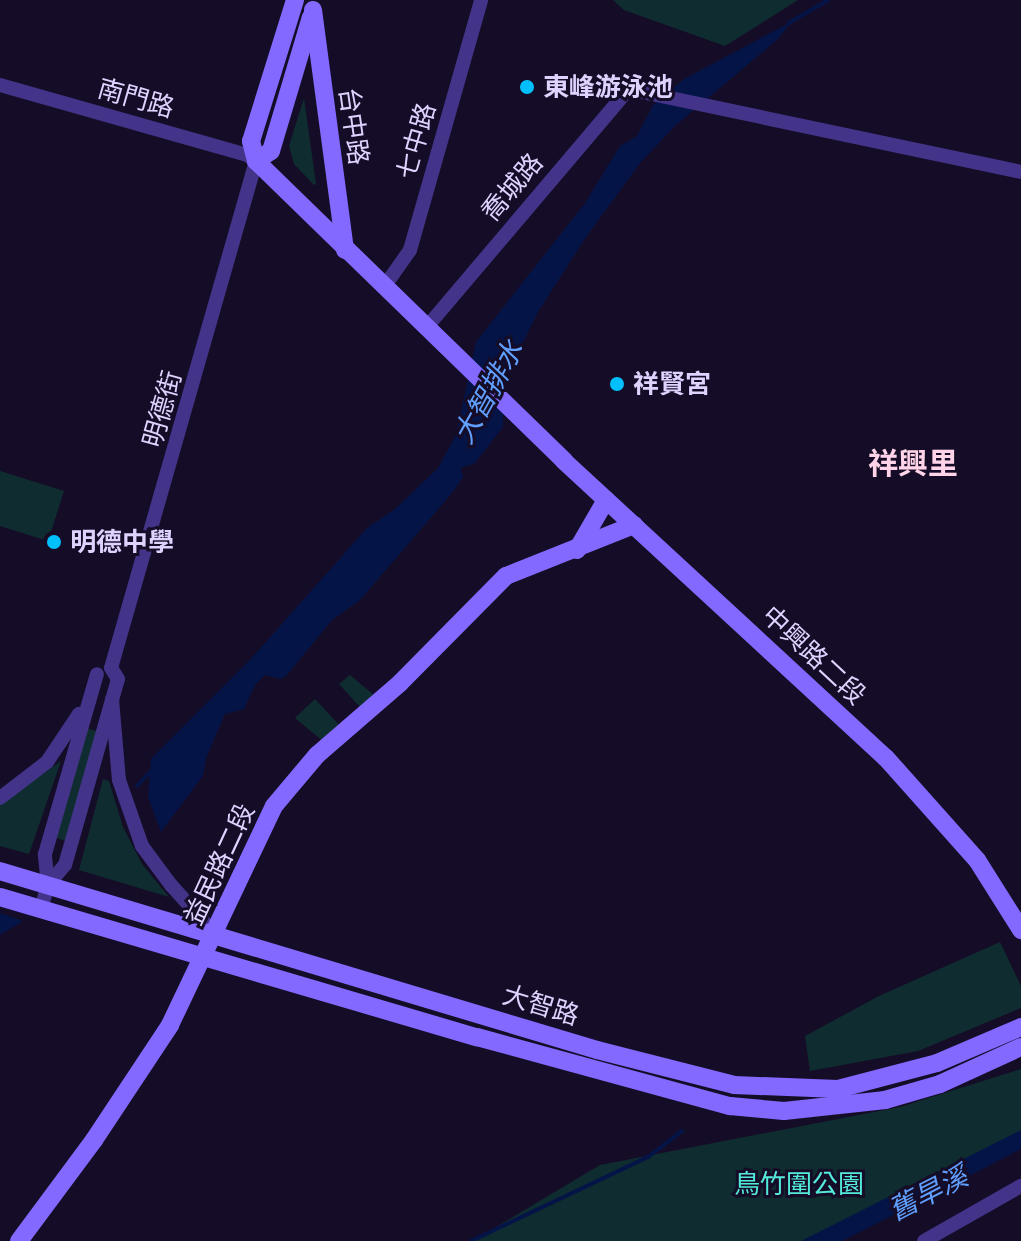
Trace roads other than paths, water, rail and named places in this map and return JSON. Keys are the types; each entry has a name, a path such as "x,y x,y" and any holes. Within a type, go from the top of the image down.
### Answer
{"street":[{"path":"295,0 251,141 256,161 432,334"},
{"name":"七中路","path":"384,287 410,250 481,0"},
{"name":"台中路","path":"256,161 271,151 314,5"},
{"name":"台中路","path":"314,5 345,250"},
{"name":"南門路","path":"0,85 247,155 256,161"},
{"name":"喬城路","path":"432,334 609,107 625,93 642,92 1021,172"},
{"name":"明德街","path":"41,909 48,885 45,854 104,671 256,161"},
{"name":"中興路二段","path":"432,334 928,800 977,860 1021,930"},
{"path":"577,550 606,500"},
{"name":"益民路二段","path":"19,1241 94,1140 170,1025 274,806 317,755 400,683 506,576 634,525"},
{"path":"0,798 33,776 61,746 104,671"},
{"name":"明德街","path":"48,885 65,865 118,679 104,671"},
{"path":"112,699 119,780 142,846 214,933"},
{"name":"大智路","path":"0,871 597,1050 734,1085 838,1089 937,1063 1021,1027"},
{"name":"大智路","path":"0,897 203,959 650,1087 730,1106 784,1111 885,1100 940,1084 1021,1047"},
{"path":"924,1241 1021,1186"}],"water":[{"path":"791,22 779,38 675,126 641,162 586,237 538,312 504,382 503,427 475,463 461,468 463,477 452,493 360,600 332,620 287,675 281,679 265,675 255,685 244,709 225,714 206,758 203,776 161,832 148,797 151,759 247,663 367,528 395,509 438,468 456,435 476,342 585,203 620,146 637,136 653,105 684,79"},
{"path":"0,913 23,921 0,935"},
{"name":"舊旱溪","path":"1021,1130 1021,1149 842,1241 801,1241"}],"waterway":[{"name":"大智排水","path":"789,23 828,0"},
{"name":"大智排水","path":"137,786 151,771"},
{"path":"471,1241 648,1157 682,1131"}],"place":[{"name":"東峰游泳池","path":"527,87"},
{"name":"祥賢宮","path":"617,384"},
{"name":"明德中學","path":"54,542"}],"district":[{"name":"祥興里","path":"913,463"}],"park label":[{"name":"鳥竹圍公園","path":"799,1184"}]}
